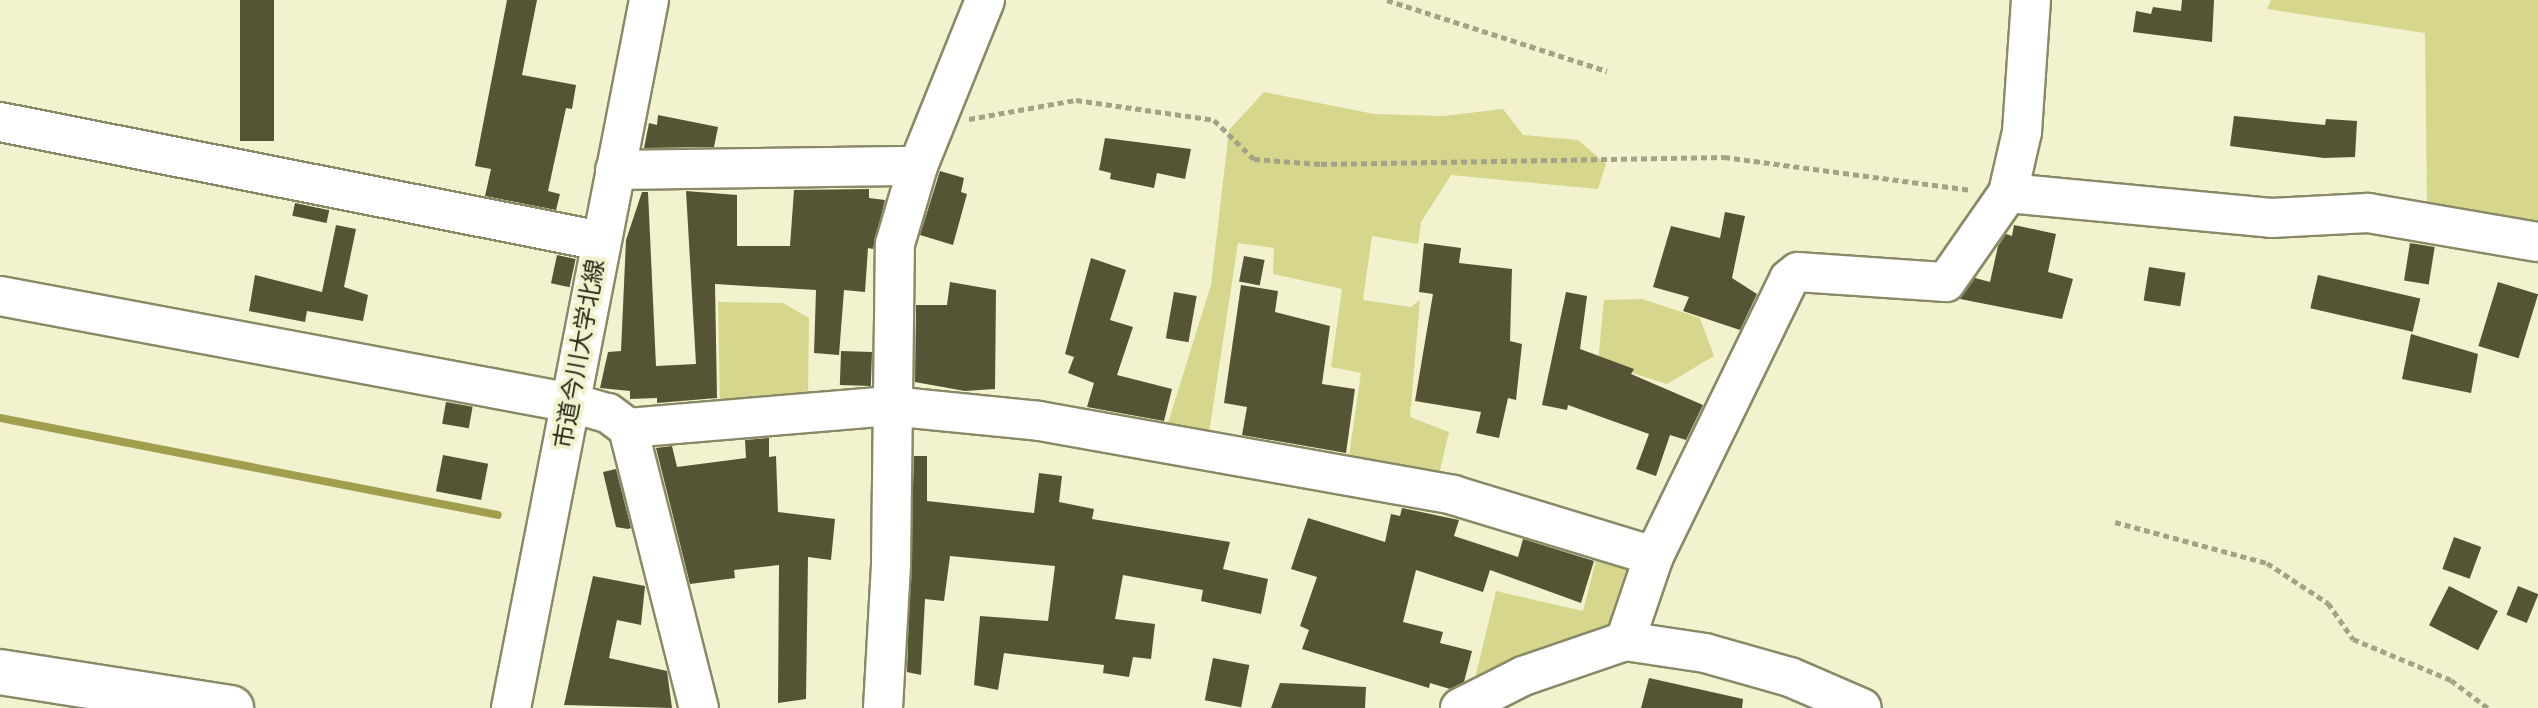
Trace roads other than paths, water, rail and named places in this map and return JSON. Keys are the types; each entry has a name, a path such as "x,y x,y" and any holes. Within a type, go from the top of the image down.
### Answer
{"main road":[{"path":"0,672 231,708"}],"street":[{"name":"市道今川大学北線","path":"511,708 649,0"},
{"path":"883,708 891,563 890,406 895,244 918,166 985,0"},
{"path":"1625,641 1654,556 1789,279 1798,272 1946,282 2008,193 2022,132 2031,0"},
{"path":"0,122 601,241"},
{"path":"615,170 918,166"},
{"path":"2008,193 2271,218 2368,213 2538,242"},
{"path":"0,296 572,403 608,413 628,428 699,708"},
{"path":"628,428 890,406 1039,421 1453,495 1654,556"},
{"path":"1460,708 1523,676 1625,641 1705,653 1790,677 1862,708"}],"waterway":[{"path":"0,418 498,515"}]}
